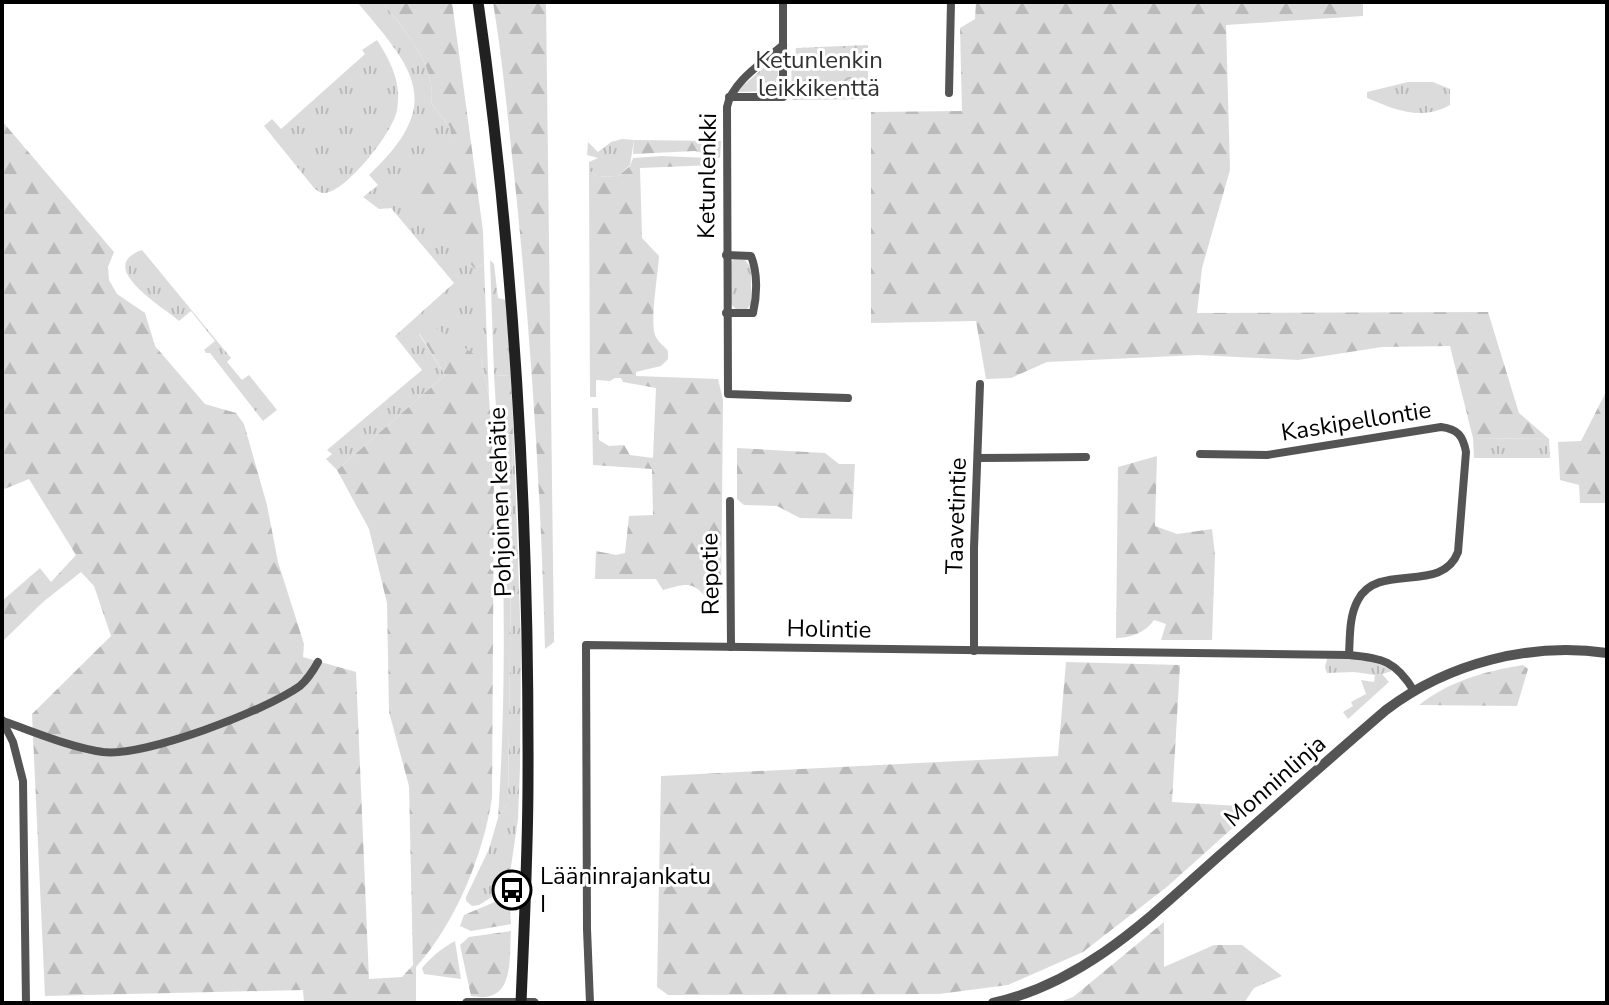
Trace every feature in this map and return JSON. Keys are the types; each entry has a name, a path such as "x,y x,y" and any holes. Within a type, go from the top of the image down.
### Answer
{"main road":[{"name":"Pohjoinen kehätie","path":"478,2 505,216 524,508 528,781 521,1002"}],"street":[{"name":"Ketunlenkki","path":"729,97 783,97 783,2"},
{"path":"949,93 951,2"},
{"name":"Ketunlenkki","path":"783,45 735,87 729,97 726,255 728,394 848,398"},
{"name":"Ketunlenkki","path":"726,255 751,256 755,265 753,313 726,313"},
{"name":"Taavetintie","path":"974,651 980,384"},
{"name":"Kaskipellontie","path":"1200,454 1267,455 1441,427 1458,431 1464,439 1466,452 1455,561 1437,573 1381,581 1363,591 1353,613 1349,655"},
{"path":"978,458 1086,457"},
{"name":"Repotie","path":"730,501 731,647"},
{"name":"Holintie","path":"590,1003 586,645 1349,655 1373,657 1390,664 1404,675 1414,691"},
{"name":"Monninlinja","path":"993,1003 1019,997 1060,980 1113,948 1368,726 1414,691 1462,669 1503,657 1564,650 1607,653"},
{"path":"2,720 104,752 128,750 187,734 282,697 302,684 318,662"},
{"path":"2,720 13,742 23,781 26,1003"},
{"path":"467,1003 534,1003"}],"green space":[{"path":"357,2 382,2 400,24 424,62 432,89 431,103 450,127 475,269 484,263 489,397 481,359 419,334 445,375 337,470 326,459 332,454 327,450 422,370 395,336 454,283 391,208 379,209 363,197 378,185 369,175 393,150 408,127 414,106 413,87 406,67 394,47"},
{"path":"382,2 452,2 483,231 484,263 475,269 407,190 453,150 450,127 431,103 429,76 417,49"},
{"path":"493,2 546,2 554,642 545,649 538,474 526,299"},
{"path":"976,2 1363,2 1363,16 1226,25 1230,170 1202,268 1197,313 1488,312 1519,413 1549,439 1473,438 1450,346 1382,347 1298,360 1198,355 1047,362 1011,378 986,379 976,321 871,323 871,112 962,111 960,28 975,19"},
{"path":"377,40 397,82 398,100 394,120 379,145 357,171 334,190 320,192 264,126 272,119 281,129 365,54 362,50"},
{"name":"Ketunlenkin leikkikenttä","path":"868,45 868,99 792,100 791,58 795,58 796,48"},
{"path":"778,55 778,91 738,92 738,90"},
{"path":"1408,82 1433,82 1450,89 1450,105 1419,113 1398,110 1367,98 1367,92"},
{"path":"2,121 114,252 108,267 109,280 117,294 145,313 155,346 205,404 236,413 244,424 267,505 278,562 304,644 303,657 356,672 369,979 402,977 413,965 409,786 389,712 387,603 369,529 337,470 445,375 419,333 430,324 481,359 489,397 494,476 492,798 482,843 465,888 443,931 416,967 416,1003 304,1003 303,990 45,996 32,714 111,636 94,586 81,572 43,602 2,642 2,601 40,568 51,582 76,555 29,479 2,490"},
{"path":"634,140 630,165 617,177 597,176 589,171 589,162 598,158 587,155 588,142 598,152 611,142"},
{"path":"634,140 721,141 720,158 695,151 633,154"},
{"path":"633,158 709,158 714,165 640,168 642,238 659,256 654,328 656,337 668,351 668,359 661,366 636,372 636,376 718,379 723,400 721,602 710,603 690,585 663,590 656,579 595,579 596,551 616,555 625,553 629,516 653,515 652,469 593,465 592,408 598,408 599,440 609,446 624,445 630,455 653,458 656,388 623,382 621,378 596,380 596,397 590,397 589,171 597,176 617,177 630,166"},
{"path":"142,250 231,358 227,362 242,380 249,375 277,410 263,421 210,353 204,350 215,341 191,311 179,321 136,287 128,276 125,266 129,257"},
{"path":"734,259 745,260 751,268 751,304 747,309 736,309 730,303 730,263"},
{"path":"490,260 494,264 498,298 506,300 511,376 494,375"},
{"path":"494,375 511,376 513,419 508,803 498,818 504,596"},
{"path":"1607,390 1607,503 1580,503 1579,485 1560,480 1558,442 1581,441"},
{"path":"513,419 521,644 518,819 508,887 472,906 466,897 489,849 498,818 508,803"},
{"path":"1473,438 1549,439 1550,458 1474,458"},
{"path":"737,448 825,453 839,464 855,464 852,519 800,518 777,506 744,505 737,499"},
{"path":"1157,456 1155,526 1177,534 1212,529 1215,555 1212,640 1161,640 1166,624 1154,620 1138,634 1116,638 1118,467"},
{"path":"1327,659 1369,661 1392,671 1382,674 1389,682 1348,719 1343,712 1353,706 1351,702 1366,694 1361,680 1374,682 1375,675 1327,673"},
{"path":"1066,662 1180,665 1172,802 1256,807 1168,886 1083,952 1008,985 939,994 668,995 657,987 661,776 1058,756"},
{"path":"1523,665 1528,669 1517,706 1419,705 1443,689 1468,678"},
{"path":"509,896 511,924 471,931 460,926 464,915"},
{"path":"1164,922 1164,967 1214,945 1242,945 1282,976 1254,988 1244,1003 1057,1003 1073,997"},
{"path":"511,931 509,967 502,987 496,994 471,996 460,945 469,937"},
{"path":"455,941 461,979 424,974 422,968 425,964"}],"place":[{"name":"Lääninrajankatu I","path":"512,890"}]}
